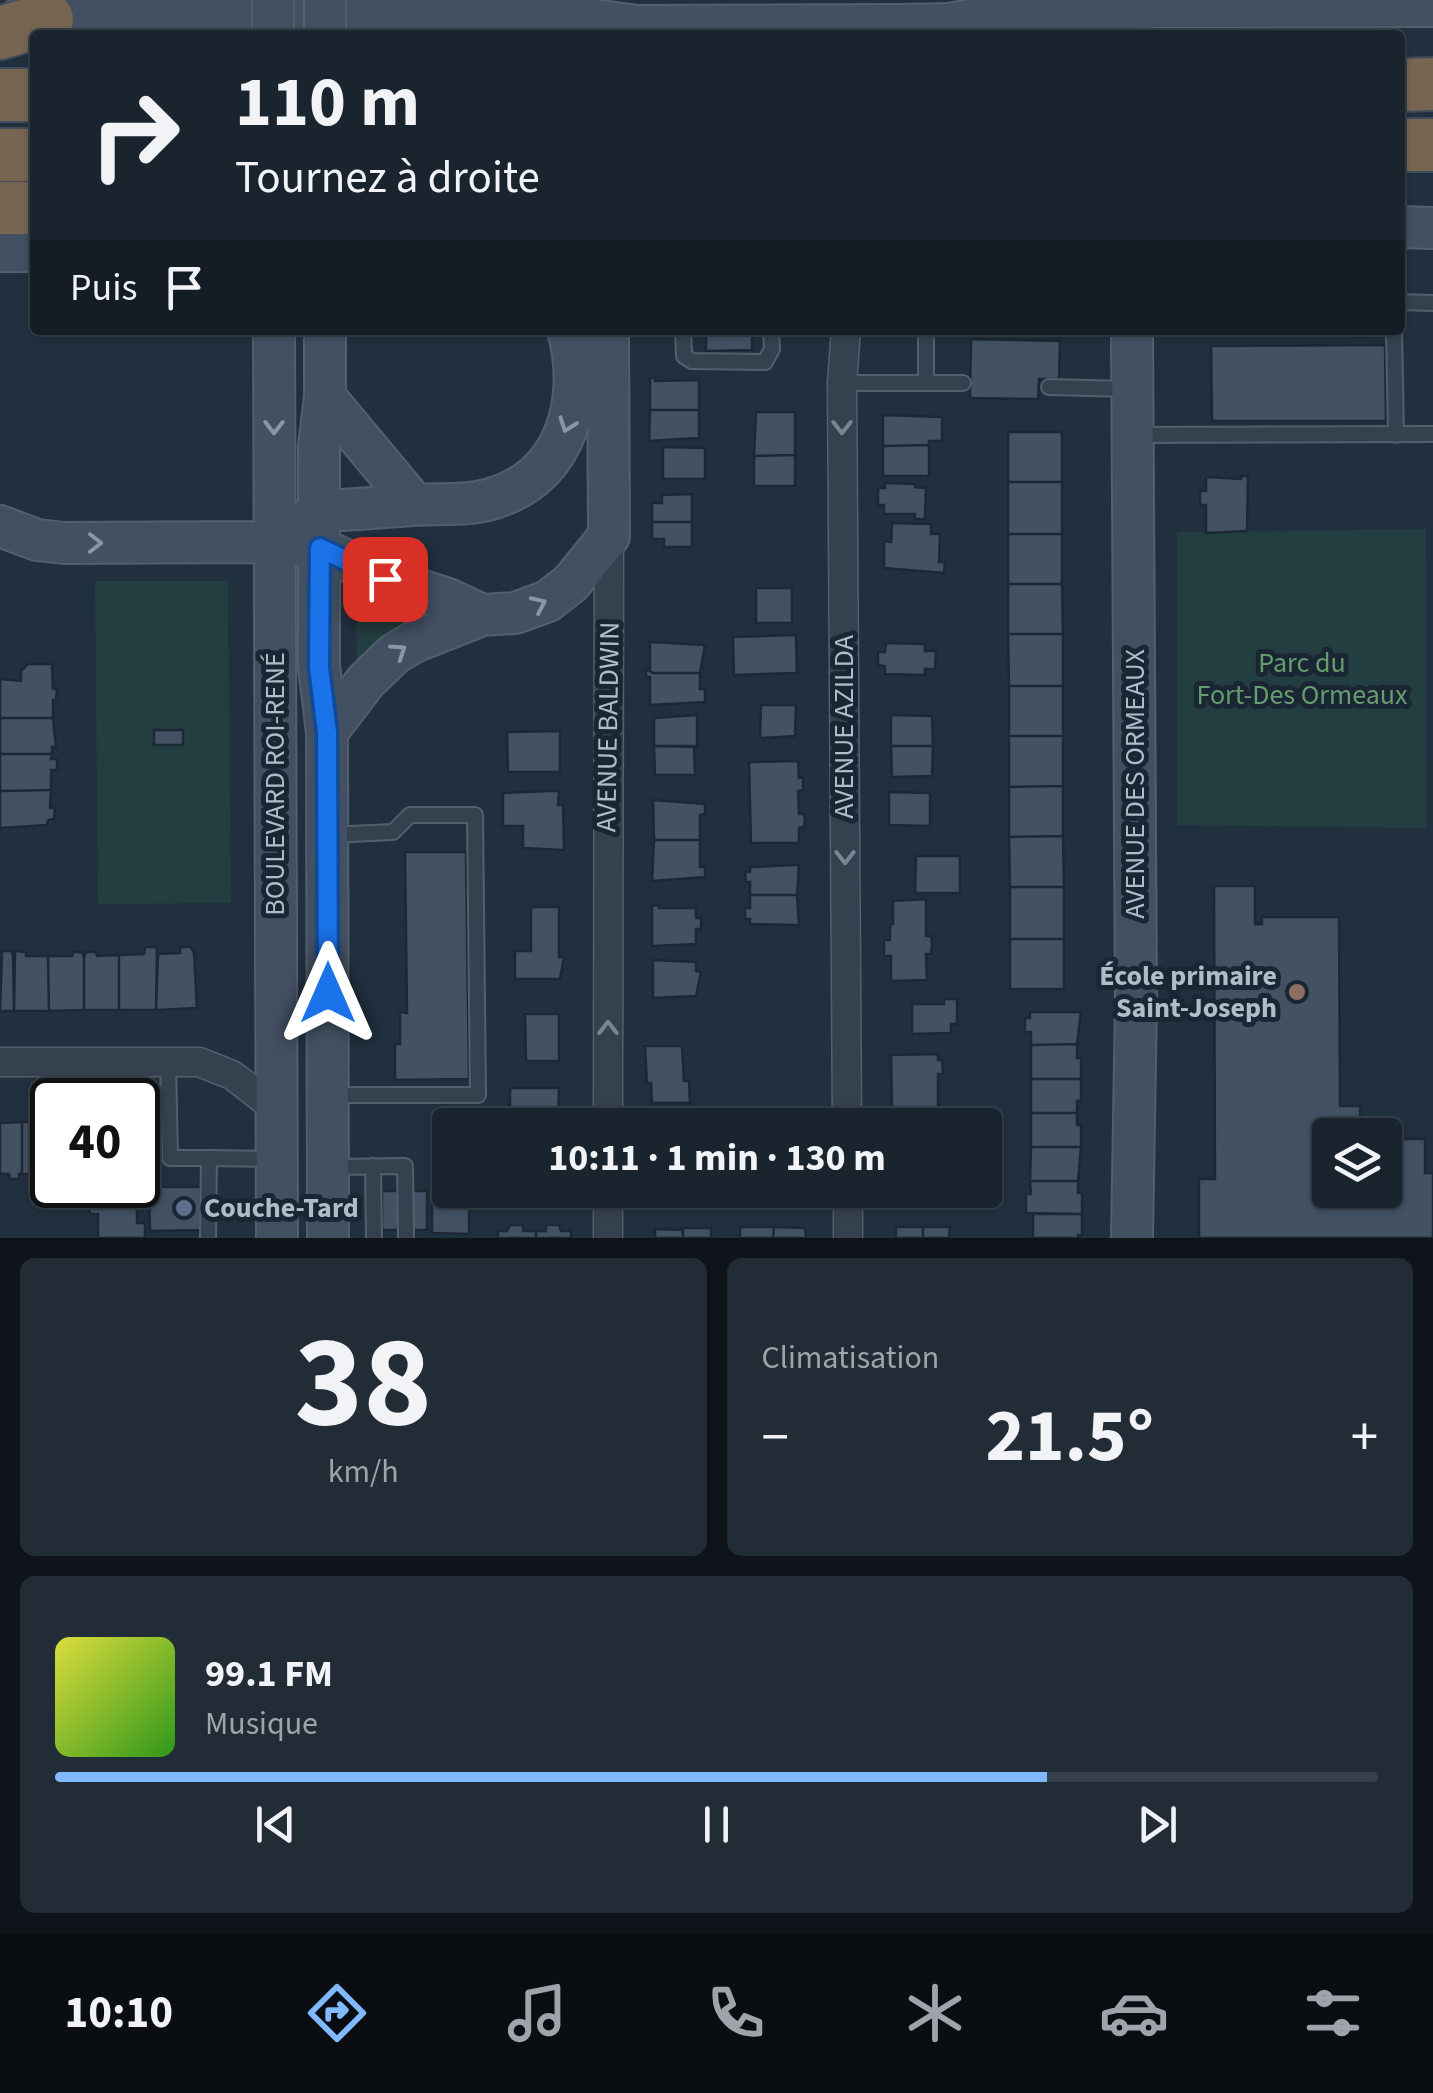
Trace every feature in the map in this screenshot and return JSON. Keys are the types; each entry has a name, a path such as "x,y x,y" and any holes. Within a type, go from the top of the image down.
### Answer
{"highway":[{"path":"0,95 30,95"},
{"path":"1405,145 1433,145"},
{"path":"0,155 30,155"},
{"path":"0,208 30,208"}],"street":[{"path":"273,0 273,30"},
{"path":"324,0 325,30"},
{"path":"16,24 593,9 637,26 816,12 949,24 986,8 1156,4 1433,6"},
{"path":"1405,226 1433,228"},
{"path":"0,251 30,250"},
{"name":"BOULEVARD ROI-RENÉ","path":"274,335 277,1238"},
{"name":"BOULEVARD ROI-RENÉ","path":"325,335 319,667 327,732 328,1238"},
{"path":"0,526 37,540 64,543 274,542 415,505 501,496 523,485 547,463 564,437 576,395 569,335"},
{"name":"AVENUE BALDWIN","path":"608,335 608,1108"},
{"name":"AVENUE AZILDA","path":"846,335 842,383 847,1108"},
{"name":"AVENUE DES ORMEAUX","path":"1132,335 1136,1002 1132,1238"},
{"path":"325,397 415,505"},
{"path":"319,529 385,579 448,599 482,615"},
{"path":"327,732 366,681 394,654 482,615 515,613 548,601 570,583 609,536"},
{"path":"0,1062 199,1062 232,1075 276,1109"},
{"path":"608,1208 608,1238"},
{"path":"848,1208 848,1238"}],"lane":[{"path":"1405,302 1433,303"},
{"path":"683,335 684,356 692,361 765,362 772,349 771,335"},
{"path":"926,335 926,383"},
{"path":"1394,335 1396,434"},
{"path":"842,383 963,384"},
{"path":"1049,388 1132,389"},
{"path":"1133,435 1433,434"},
{"path":"327,836 393,832 410,814 475,814 478,1095 328,1095"},
{"path":"168,1062 170,1158 277,1158"},
{"path":"208,1158 208,1238"},
{"path":"328,1166 405,1166 406,1238"},
{"path":"374,1166 374,1238"}],"green space":[{"name":"Parc du Fort-Des Ormeaux","path":"1426,529 1427,828 1177,825 1177,532"},
{"path":"95,581 228,581 231,903 98,904"},
{"path":"356,593 441,615 357,667"}],"building":[{"path":"706,335 752,335 752,350 706,351"},
{"path":"971,339 1060,341 1059,379 1039,379 1038,399 970,398"},
{"path":"1385,345 1386,421 1212,421 1211,346"},
{"path":"650,378 699,380 699,410 650,410"},
{"path":"650,410 699,410 699,438 649,441"},
{"path":"756,412 795,412 795,455 754,456"},
{"path":"883,415 942,417 942,441 883,446"},
{"path":"1008,432 1062,432 1062,482 1008,482"},
{"path":"929,445 929,476 883,476 883,446"},
{"path":"663,447 705,448 705,479 663,479"},
{"path":"795,455 795,486 754,486 754,456"},
{"path":"1248,476 1247,531 1206,533 1206,505 1200,505 1200,491 1206,491 1206,477"},
{"path":"1008,482 1062,482 1062,534 1008,534"},
{"path":"885,483 926,488 925,519 915,519 915,514 884,514 884,505 878,505 878,488 885,488"},
{"path":"692,494 692,522 652,522 652,503 662,503 662,495"},
{"path":"652,522 692,522 692,547 664,547 664,539 652,539"},
{"path":"892,523 931,524 931,534 940,534 939,562 945,562 944,573 884,568 884,541 891,542"},
{"path":"1008,534 1062,534 1062,584 1008,584"},
{"path":"1008,584 1062,584 1063,634 1008,634"},
{"path":"756,588 792,588 792,623 756,623"},
{"path":"1008,634 1063,634 1063,686 1009,686"},
{"path":"796,635 797,673 734,675 733,637"},
{"path":"650,642 705,645 700,673 653,673"},
{"path":"886,643 925,644 925,651 936,651 935,669 925,669 925,675 885,674 885,666 878,665 878,652 885,652"},
{"path":"28,664 52,664 53,689 57,689 53,718 0,718 0,679 21,681 21,671"},
{"path":"646,669 653,673 700,673 705,702 650,705 650,677 646,677"},
{"path":"1009,686 1063,686 1063,736 1009,736"},
{"path":"761,705 796,705 795,736 760,738"},
{"path":"697,715 697,747 654,746 654,718"},
{"path":"891,715 932,716 933,746 891,746"},
{"path":"0,718 53,718 56,747 52,747 52,754 0,754"},
{"path":"154,730 183,730 183,745 154,745"},
{"path":"560,731 560,772 508,772 507,732"},
{"path":"1009,736 1063,736 1063,786 1009,787"},
{"path":"654,746 694,746 695,775 655,775"},
{"path":"891,746 933,746 932,776 892,777"},
{"path":"0,754 52,754 51,759 57,759 57,770 51,770 51,790 0,791"},
{"path":"798,761 799,778 803,777 803,790 798,791 799,814 804,814 805,819 804,827 799,828 799,843 751,843 749,762"},
{"path":"1063,786 1063,836 1009,837 1009,787"},
{"path":"51,790 54,819 48,820 47,825 0,828 0,791"},
{"path":"559,791 564,850 523,848 523,826 503,826 503,793"},
{"path":"889,792 930,793 930,826 889,825"},
{"path":"653,800 705,804 705,814 700,815 700,840 654,840"},
{"path":"1063,836 1064,887 1010,887 1009,837"},
{"path":"654,840 700,840 700,867 705,867 705,877 652,881"},
{"path":"405,852 466,852 469,1079 395,1080 400,1012 407,1013"},
{"path":"916,856 960,856 960,893 915,893"},
{"path":"799,865 797,895 750,895 745,872 750,872 750,867"},
{"path":"1214,886 1255,886 1255,924 1262,924 1262,917 1339,917 1340,1106 1360,1106 1360,1118 1312,1118 1312,1208 1402,1208 1402,1139 1425,1139 1425,1173 1433,1173 1433,1238 1199,1238 1199,1179 1215,1179"},
{"path":"1010,887 1064,887 1064,939 1010,939"},
{"path":"750,895 797,895 799,925 750,924 750,919 745,919 745,908 750,908"},
{"path":"926,899 926,936 931,936 932,945 931,954 926,954 927,980 891,981 891,956 884,956 884,940 890,940 893,901"},
{"path":"652,906 696,908 701,929 696,929 696,944 652,946"},
{"path":"531,907 559,907 559,957 564,957 560,979 515,979 515,951 531,951"},
{"path":"1010,939 1064,939 1064,989 1010,989"},
{"path":"145,947 157,947 156,1010 119,1010 119,955 144,954"},
{"path":"180,947 191,947 194,953 197,1008 156,1010 158,954 180,953"},
{"path":"2,951 12,951 13,956 14,1011 0,1011"},
{"path":"15,951 26,952 26,956 48,956 49,1011 14,1011"},
{"path":"73,952 82,952 84,957 84,1010 49,1011 48,956 72,956"},
{"path":"86,952 119,955 119,1010 84,1010"},
{"path":"653,960 696,962 696,971 701,972 696,996 653,998"},
{"path":"944,999 957,999 957,1024 951,1024 951,1033 912,1034 912,1004 944,1004"},
{"path":"1030,1012 1081,1012 1077,1044 1031,1045 1031,1032 1025,1032 1025,1018 1030,1018"},
{"path":"525,1014 559,1014 559,1061 526,1061"},
{"path":"1077,1044 1081,1079 1031,1079 1031,1045"},
{"path":"645,1046 682,1046 690,1103 652,1103"},
{"path":"938,1054 943,1074 938,1074 938,1108 892,1108 891,1055"},
{"path":"1031,1079 1081,1079 1077,1113 1031,1113"},
{"path":"510,1088 559,1088 558,1108 510,1108"},
{"path":"1031,1113 1077,1113 1081,1147 1031,1147"},
{"path":"22,1122 30,1122 30,1174 22,1174"},
{"path":"22,1122 22,1174 19,1179 10,1179 9,1174 0,1174 0,1123"},
{"path":"1031,1147 1081,1147 1078,1181 1030,1181"},
{"path":"1030,1181 1078,1181 1082,1214 1026,1213"},
{"path":"160,1187 201,1187 201,1230 150,1231 149,1208 160,1208"},
{"path":"382,1191 427,1191 427,1230 382,1230"},
{"path":"89,1208 137,1208 137,1223 145,1223 145,1238 98,1238 98,1214 90,1214"},
{"path":"432,1208 469,1208 469,1234 432,1233"},
{"path":"1033,1214 1082,1214 1082,1235 1033,1238"},
{"path":"510,1225 536,1231 536,1238 498,1238 498,1231 507,1231"},
{"path":"546,1225 559,1225 561,1231 571,1231 571,1238 536,1238 536,1231 546,1231"},
{"path":"740,1227 774,1227 773,1238 740,1238"},
{"path":"774,1227 805,1228 806,1238 773,1238"},
{"path":"896,1227 923,1227 923,1238 896,1238"},
{"path":"923,1227 950,1227 949,1238 923,1238"},
{"path":"682,1228 711,1228 711,1238 683,1238"},
{"path":"655,1229 683,1230 683,1238 655,1238"}],"place":[{"name":"École primaire Saint-Joseph","path":"1297,992"},
{"name":"Couche-Tard","path":"184,1208"}],"route":[{"path":"328,993 327,732 319,667 320,548 385,579"}]}
